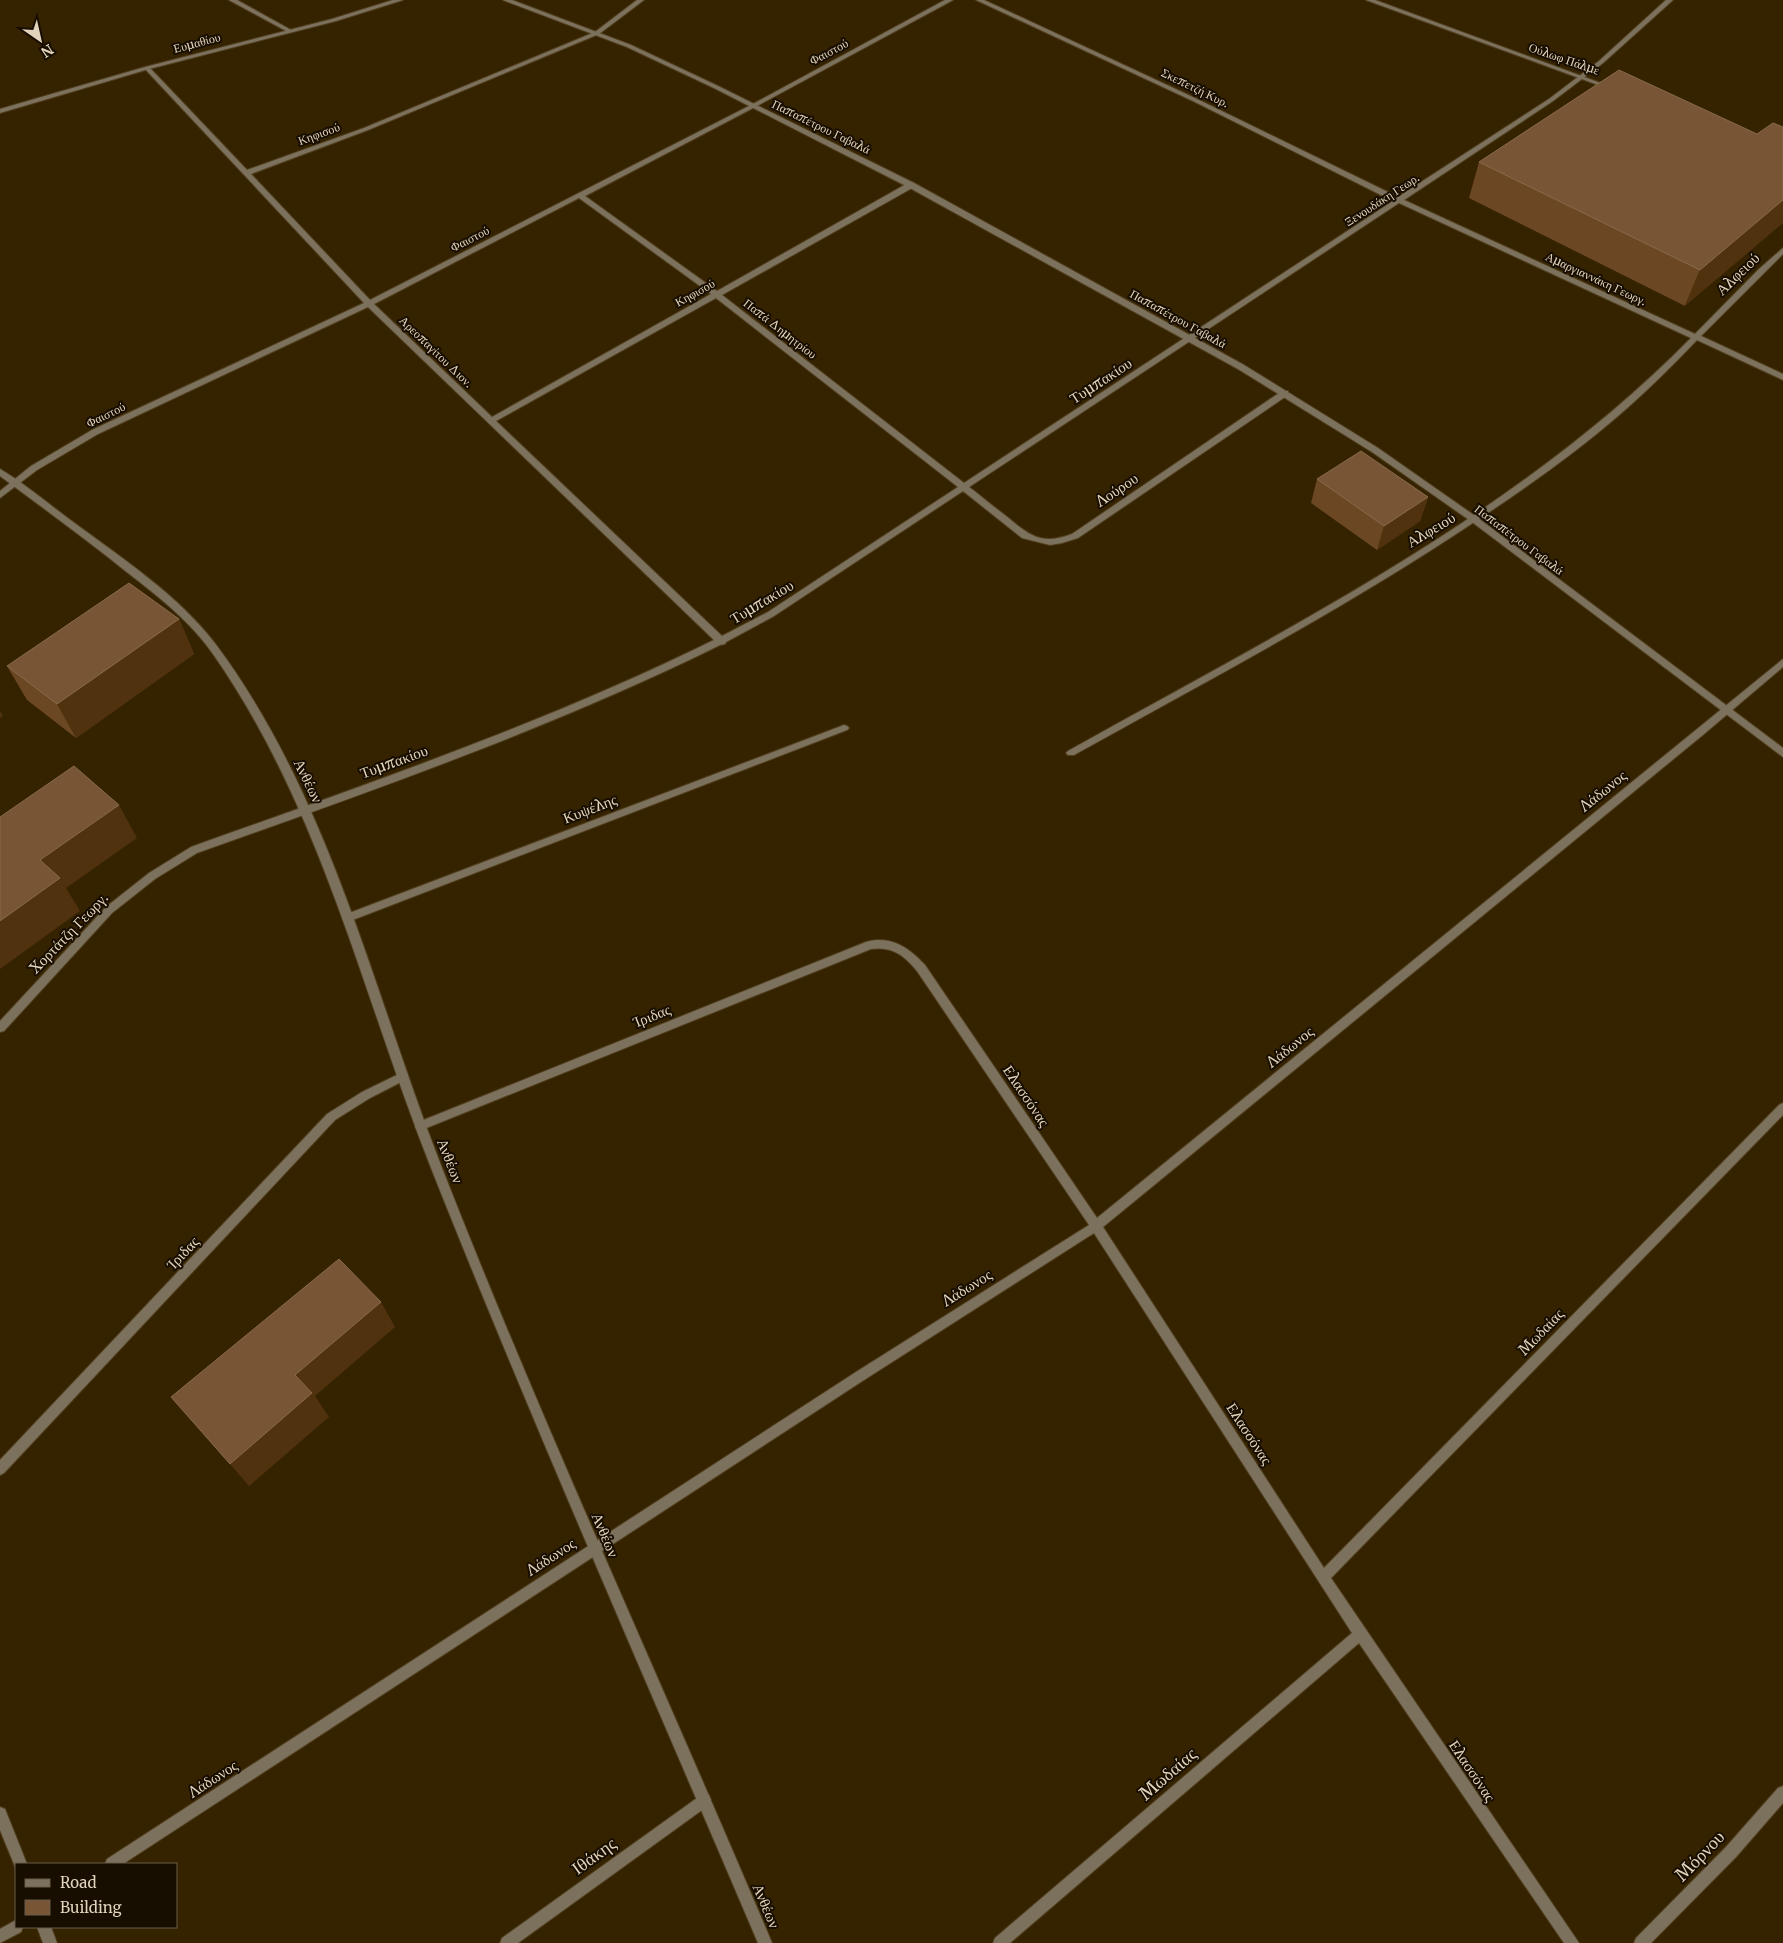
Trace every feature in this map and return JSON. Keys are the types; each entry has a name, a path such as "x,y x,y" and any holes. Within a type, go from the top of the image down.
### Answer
{"street":[{"path":"232,0 290,31"},
{"name":"Ευμαθίου","path":"0,111 146,68 360,13 400,0"},
{"name":"Παπαπέτρου Γαβαλά","path":"506,0 596,33 655,58 753,106 911,185 1192,338 1376,450 1475,520 1783,753"},
{"name":"Κηφισού","path":"247,173 366,129 596,33 641,0"},
{"name":"Φαιστού","path":"0,495 14,482 55,454 95,432 370,304 753,106 950,0"},
{"name":"Σκεπετζή Κυρ.","path":"979,0 1195,100 1400,201"},
{"name":"Ούλωφ Πάλμε","path":"1368,0 1617,90"},
{"name":"Ξενουδάκη Γεωρ.","path":"1192,338 1582,78 1670,0"},
{"name":"Αρεοπαγίτου Διον.","path":"146,68 370,304 722,642"},
{"name":"Κηφισού","path":"490,421 911,185"},
{"name":"Παπά Δημητρίου","path":"579,195 716,294 895,432 962,487"},
{"name":"Αμαργιαννάκη Γεωργ.","path":"1400,201 1783,377"},
{"name":"Αλφειού","path":"1071,752 1357,592 1475,520 1550,466 1612,417 1668,368 1738,292 1783,250"},
{"name":"Τυμπακίου","path":"306,810 529,727 605,696 722,642 819,584 962,487 1192,338"},
{"name":"Λούρου","path":"962,487 1025,536 1041,542 1060,542 1075,536 1285,393"},
{"name":"Ανθέων","path":"0,472 111,554 167,599 212,646 261,722 306,810 347,918 420,1126 594,1549 766,1943"},
{"name":"Λάδωνος","path":"114,1863 594,1549 1096,1226 1727,711 1783,662"},
{"name":"Κυψέλης","path":"347,918 844,728"},
{"name":"Χορτάτζη Γεωργ.","path":"0,1028 109,910 152,876 194,850 306,810"},
{"name":"Ίριδας","path":"420,1126 870,945 885,943 897,946"},
{"name":"Ελασσόνας","path":"897,946 908,954 921,968 1096,1226 1360,1634 1572,1943"},
{"name":"Ίριδας","path":"0,1469 331,1117 366,1094 403,1076"},
{"name":"Μωδαίας","path":"1323,1578 1783,1108"},
{"name":"Μωδαίας","path":"1000,1943 1360,1634"},
{"name":"Μόρνου","path":"1642,1943 1731,1852 1783,1792"},
{"name":"Ιθάκης","path":"507,1943 704,1800"},
{"path":"0,1814 20,1863"},
{"path":"0,1937 15,1928"},
{"path":"44,1928 50,1943"}],"building":[{"path":"1619,70 1757,134 1773,123 1783,127 1783,200 1700,270 1479,162"},
{"path":"1361,451 1428,497 1384,526 1317,479"},
{"path":"129,583 179,619 57,704 7,666"},
{"path":"74,766 119,805 40,860 60,878 0,921 0,817"},
{"path":"339,1259 381,1302 295,1375 312,1393 230,1464 171,1397"}]}
